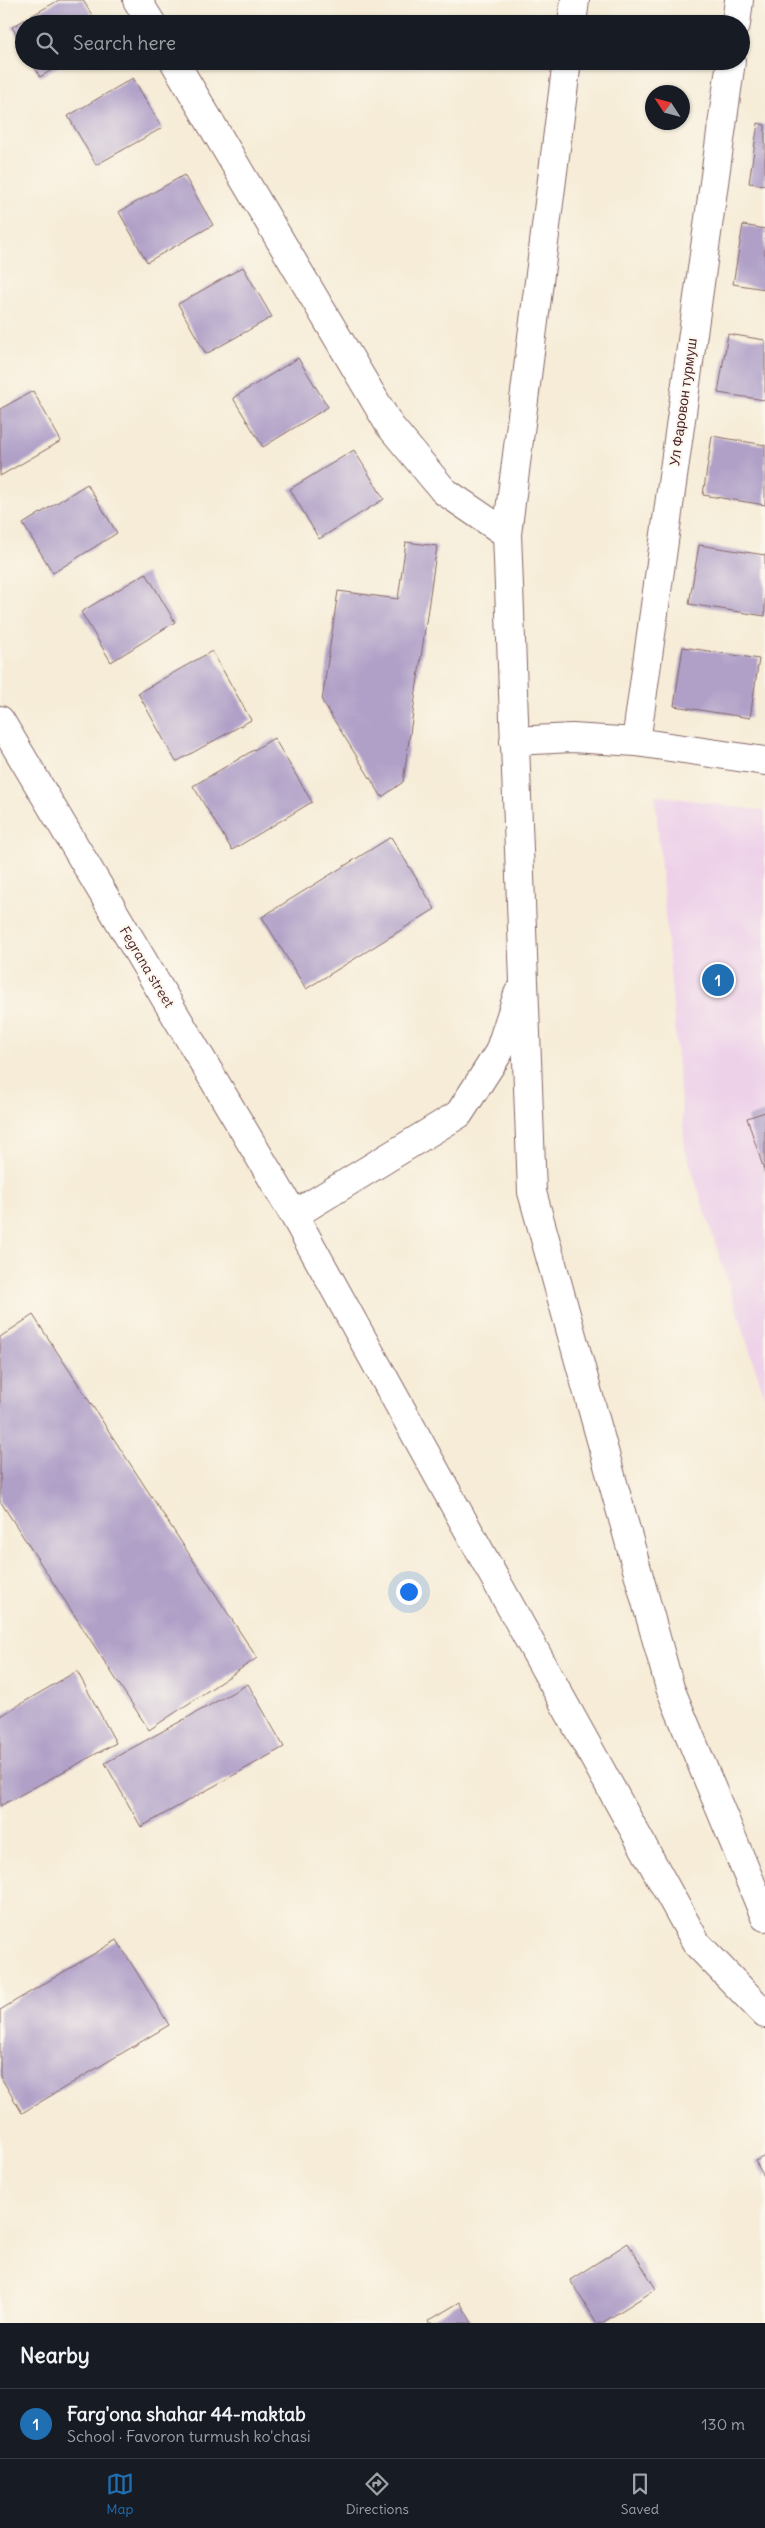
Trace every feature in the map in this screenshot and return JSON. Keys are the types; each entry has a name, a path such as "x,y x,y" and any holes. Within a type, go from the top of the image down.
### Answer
{"street":[{"path":"138,0 147,15"},
{"path":"573,15 575,0"},
{"path":"737,15 739,0"},
{"path":"179,70 390,426 444,491 507,534"},
{"path":"566,70 507,534 532,1192 670,1688 765,1917"},
{"name":"Ул Фаровон турмуш","path":"636,742 730,70"},
{"name":"Fegrana street","path":"0,720 294,1215 697,1944 765,2014"},
{"path":"514,741 572,738 636,742 765,761"},
{"path":"294,1215 459,1114 499,1052 524,978"}],"shaded area":[{"path":"655,795 765,811 765,1398 685,1149"}],"building":[{"path":"59,0 83,0 92,15 33,15"},
{"path":"36,70 52,70 40,77"},
{"path":"133,78 162,128 96,165 68,116"},
{"path":"758,123 765,125 765,185 749,183"},
{"path":"184,175 213,225 147,262 119,212"},
{"path":"743,225 765,229 765,289 733,284"},
{"path":"243,267 272,317 206,354 178,304"},
{"path":"728,334 765,340 765,400 718,393"},
{"path":"298,358 328,407 263,447 233,398"},
{"path":"33,391 61,441 0,476 0,409"},
{"path":"712,436 765,445 765,505 703,495"},
{"path":"354,450 384,499 319,539 290,489"},
{"path":"87,484 117,533 53,573 23,524"},
{"path":"406,542 437,546 403,782 382,797 322,701 338,591 398,599"},
{"path":"699,545 765,555 765,616 689,604"},
{"path":"146,573 175,622 111,662 81,612"},
{"path":"683,647 759,659 750,718 674,706"},
{"path":"212,651 251,720 176,762 138,693"},
{"path":"274,738 312,802 232,850 193,786"},
{"path":"391,837 435,909 306,989 262,917"},
{"path":"765,1112 765,1173 747,1118"},
{"path":"33,1315 257,1658 149,1730 0,1501 0,1337"},
{"path":"77,1671 116,1743 0,1806 0,1716"},
{"path":"248,1684 284,1747 141,1827 105,1763"},
{"path":"117,1940 169,2025 22,2113 0,2076 0,2010"},
{"path":"765,2156 765,2178 755,2161"},
{"path":"628,2243 656,2289 602,2323 597,2323 570,2280"},
{"path":"460,2302 472,2323 429,2323 428,2321"}],"place":[{"name":"Farg'ona shahar 44-maktab","path":"718,980"}]}
